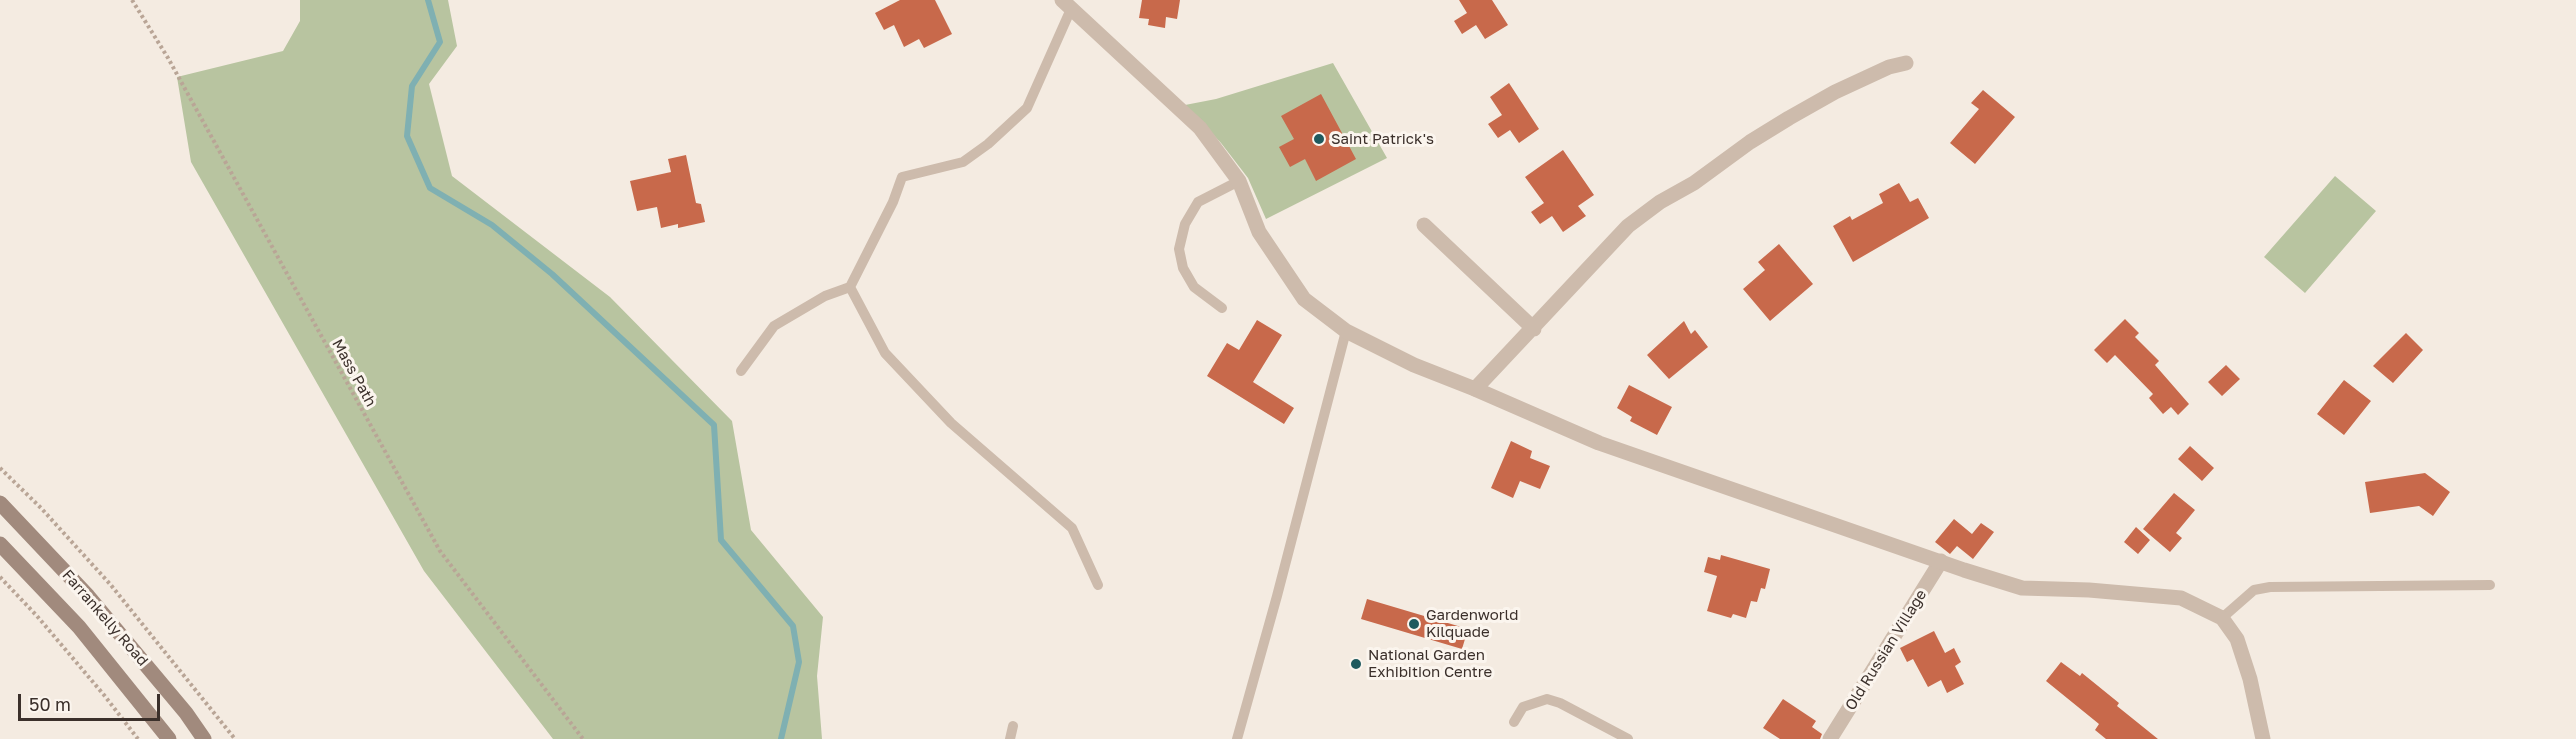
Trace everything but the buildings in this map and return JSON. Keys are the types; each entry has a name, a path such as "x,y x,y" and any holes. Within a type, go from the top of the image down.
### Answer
{"main road":[{"name":"Farrankelly Road","path":"0,503 88,597 186,713 204,739"},
{"name":"Farrankelly Road","path":"0,544 79,627 169,739"}],"street":[{"path":"1066,5 1200,128 1239,181 1259,232 1304,299 1346,331 1414,365 1475,388 1599,443 2022,588 2089,590 2181,598 2222,618 2237,639 2250,679 2263,739"},
{"path":"1475,388 1534,329 1628,226 1660,202 1694,183 1750,142 1835,92 1889,67 1906,63"},
{"path":"1424,225 1534,329"},
{"name":"Old Russian Village","path":"1837,736 1941,561"}],"lane":[{"path":"741,371 774,326 825,296 850,287 893,202 902,177 963,162 988,144 1027,108 1066,5"},
{"path":"1222,308 1194,287 1182,268 1179,249 1185,224 1198,202 1239,181"},
{"path":"850,287 885,353 951,423 1072,528 1098,585"},
{"path":"1237,739 1346,331"},
{"path":"2222,618 2254,590 2270,587 2490,585"},
{"path":"1514,722 1523,707 1547,699 1560,703 1628,739"},
{"path":"1010,739 1013,726"}],"path":[{"name":"Mass Path","path":"132,0 168,58 440,551 583,739"},
{"path":"0,468 41,508 110,584 235,739"},
{"path":"0,577 37,616 138,739"}],"green space":[{"path":"300,0 448,0 457,46 429,84 452,176 610,297 732,421 751,530 823,617 817,676 822,739 553,739 424,571 191,162 177,77 283,51 300,21"},
{"path":"1333,63 1387,158 1266,219 1248,178 1221,143 1185,105 1216,99"},
{"path":"2335,176 2376,211 2305,293 2264,257"}],"waterway":[{"path":"428,0 440,42 412,86 407,136 430,188 492,225 552,274 714,425 721,540 793,626 799,662 781,739"}],"place":[{"name":"Saint Patrick's","path":"1319,139"},
{"name":"Gardenworld Kilquade","path":"1414,624"},
{"name":"National Garden Exhibition Centre","path":"1356,664"}]}
